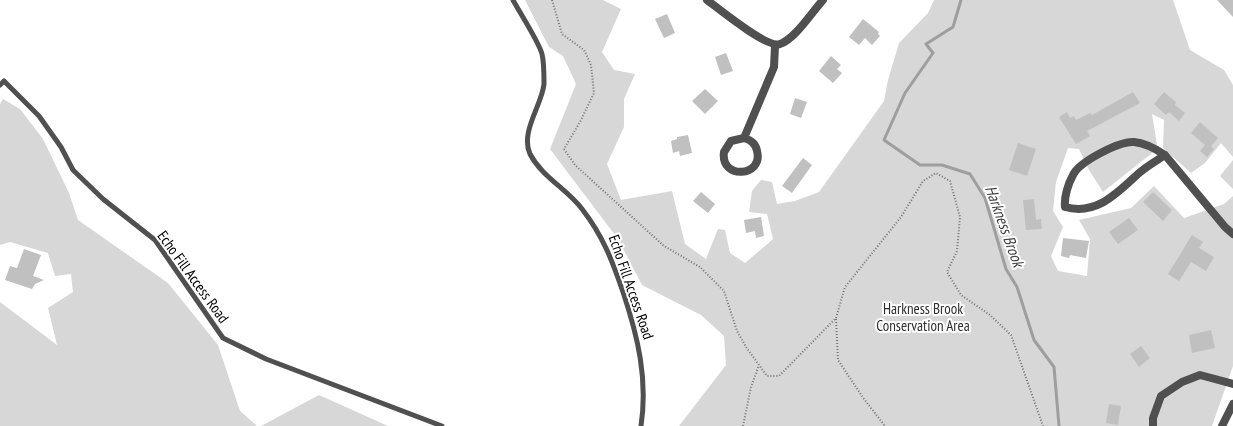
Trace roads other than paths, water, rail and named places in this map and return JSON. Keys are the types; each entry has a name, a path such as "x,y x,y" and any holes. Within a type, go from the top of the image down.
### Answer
{"street":[{"path":"707,0 764,40 776,46"},
{"path":"776,46 781,44 793,34 823,0"},
{"path":"744,138 774,67 776,46"},
{"path":"744,138 754,144 758,158 749,170 738,172 731,169 726,164 724,152 727,145 732,141 744,138"},
{"path":"1165,155 1141,172 1116,196 1102,204 1074,210 1065,207 1065,199 1073,173 1104,151 1123,143 1134,142 1157,150 1165,155 1225,227 1233,234"},
{"path":"1153,426 1153,418 1161,396 1182,382 1200,375 1233,384"},
{"path":"1222,426 1233,404"}],"lane":[{"name":"Echo Fill Access Road","path":"513,0 542,53 544,85 528,134 530,153 544,173 581,207 599,230 609,252 632,318 640,352 644,390 642,426"},
{"name":"Echo Fill Access Road","path":"0,85 4,81 39,116 61,147 73,170 103,198 155,240 223,338 266,359 442,426"}],"waterway":[{"name":"Harkness Brook","path":"961,0 953,27 926,44 933,53 905,93 884,140 920,165 942,165 970,174 985,198 1006,269 1017,287 1034,340 1054,367 1059,426"}],"park label":[{"name":"Harkness Brook Conservation Area","path":"923,318"}]}
